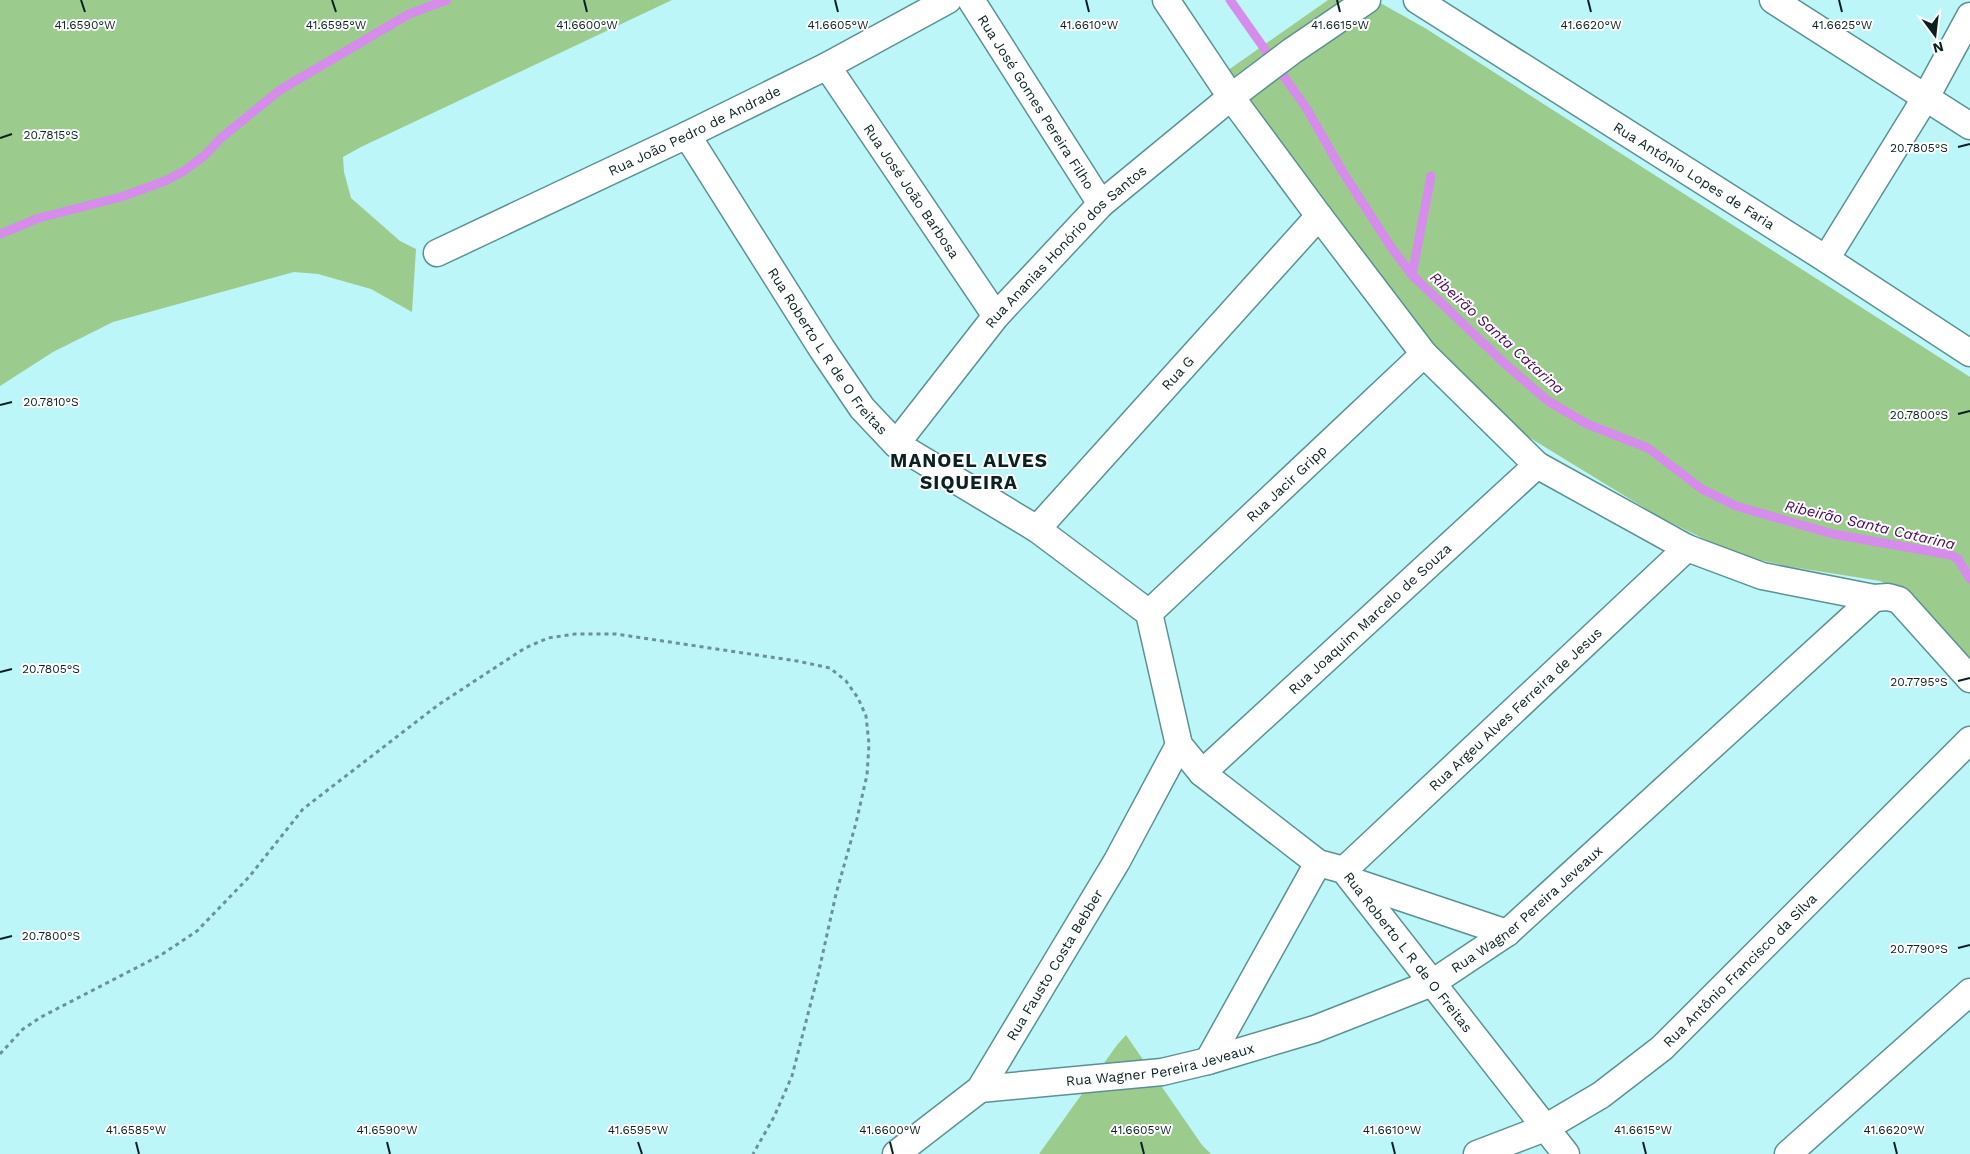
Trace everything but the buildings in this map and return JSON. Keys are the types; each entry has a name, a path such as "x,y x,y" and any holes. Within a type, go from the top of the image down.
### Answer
{"street":[{"name":"Rua João Pedro de Andrade","path":"437,254 827,66 948,0"},
{"name":"Rua José Gomes Pereira Filho","path":"971,0 1101,204"},
{"path":"1166,0 1231,97 1424,354 1537,465 1687,548 1762,576 1874,598 1888,597 1899,600 1970,679"},
{"name":"Rua Ananias Honório dos Santos","path":"896,444 996,316 1101,204 1231,97 1292,51 1367,0"},
{"name":"Rua Antônio Lopes de Faria","path":"1417,0 1826,259 1970,353"},
{"path":"1773,0 1970,126"},
{"path":"1826,259 1926,97 1970,16"},
{"name":"Rua José João Barbosa","path":"827,66 996,316"},
{"name":"Rua Roberto L R de O Freitas","path":"687,135 862,408 896,444 1037,529 1149,613 1179,745 1202,773 1318,863 1350,876 1432,984 1566,1154"},
{"name":"Rua G","path":"1037,529 1319,216"},
{"name":"Rua Jacir Gripp","path":"1149,613 1424,354"},
{"name":"Rua Joaquim Marcelo de Souza","path":"1202,773 1537,465"},
{"name":"Rua Argeu Alves Ferreira de Jesus","path":"1350,876 1687,548"},
{"name":"Rua Wagner Pereira Jeveaux","path":"980,1089 1162,1072 1208,1061 1315,1029 1432,984 1507,933 1874,598"},
{"name":"Rua Antônio Francisco da Silva","path":"1477,1154 1545,1128 1601,1095 1662,1048 1970,740"},
{"name":"Rua Fausto Costa Bebber","path":"896,1154 980,1089 1116,861 1179,745"},
{"path":"1208,1061 1318,863"},
{"path":"1350,876 1507,933"},
{"path":"1788,1154 1970,992"}],"path":[{"path":"0,1054 29,1025 161,956 197,931 249,877 303,810 438,704 525,648 548,638 575,634 616,634 797,661 830,668 846,681 858,698 866,716 869,744 866,775 856,823 836,894 818,975 792,1076 774,1116 753,1154"}],"green space":[{"path":"0,0 672,0 343,157 344,172 351,198 400,241 416,249 412,312 371,289 318,274 294,272 113,322 53,352 0,386"},
{"path":"1328,0 1375,0 1425,28 1970,377 1970,667 1899,590 1880,581 1786,566 1734,554 1656,515 1522,433 1452,373 1224,73"},
{"path":"1126,1035 1202,1145 1211,1154 1039,1154 1117,1045"}],"waterway":[{"path":"0,234 39,218 121,197 165,181 184,171 205,155 221,138 280,90 409,14 447,0"},
{"name":"Ribeirão Santa Catarina","path":"1230,0 1307,109 1341,169 1391,247 1412,275 1503,362 1548,401 1587,424 1648,448 1702,489 1736,506 1833,534 1951,555 1958,559 1970,579"},
{"path":"1412,275 1431,176"}],"district":[{"name":"MANOEL ALVES SIQUEIRA","path":"969,471"}]}
